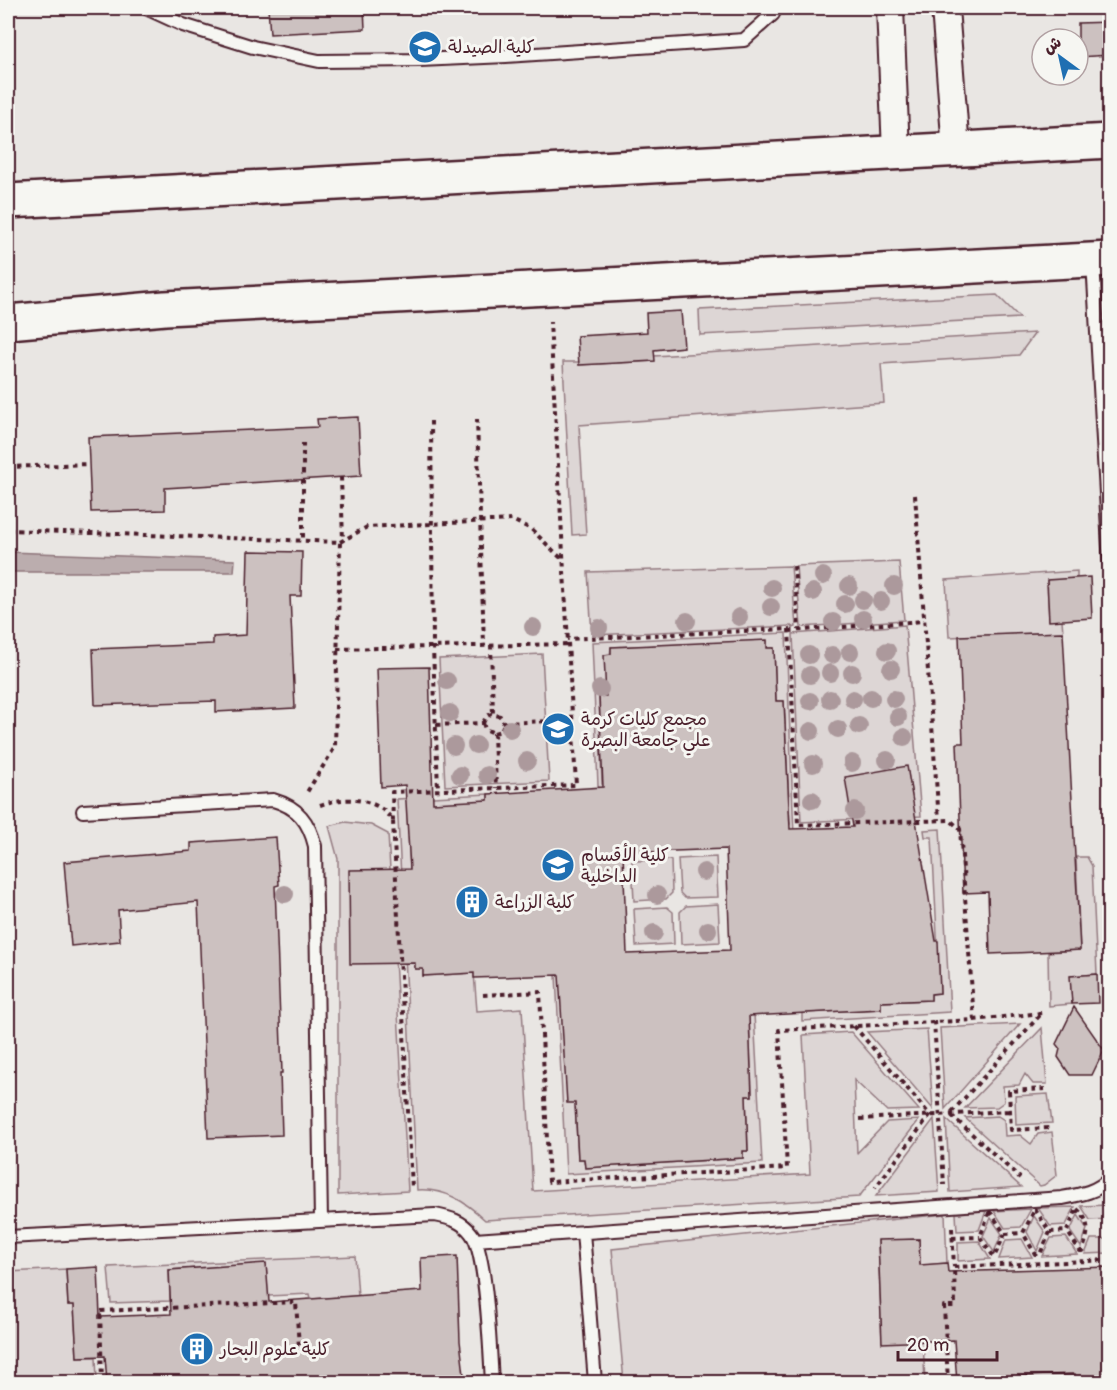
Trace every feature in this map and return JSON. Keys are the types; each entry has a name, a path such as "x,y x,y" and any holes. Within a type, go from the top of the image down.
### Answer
{"street":[{"path":"890,8 896,152"},
{"path":"945,8 956,149"},
{"path":"8,201 1110,141"},
{"path":"8,322 165,308 1101,260"}],"lane":[{"path":"146,8 183,25 253,47 319,61 495,57 744,40 773,14 775,8"},
{"path":"1101,260 1110,566"},
{"path":"82,811 273,800 284,803 298,813 311,831 315,846 321,1221"},
{"path":"475,1240 1062,1198 1087,1194 1106,1183 1110,1178"},
{"path":"8,1237 435,1215 452,1219 473,1234 479,1248 492,1383"},
{"path":"583,1232 595,1383"}],"path":[{"path":"412,1188 392,792 576,785 548,288"},
{"path":"477,418 484,646"},
{"path":"430,421 433,647 438,790"},
{"path":"303,443 303,541"},
{"path":"8,467 89,464"},
{"path":"298,813 335,747 341,477"},
{"path":"915,495 939,820"},
{"path":"8,530 341,542 367,527 512,520 531,529 563,560"},
{"path":"794,566 799,630"},
{"path":"337,649 484,646 789,631 924,621"},
{"path":"789,631 798,825 950,820 960,829 974,1020"},
{"path":"491,645 493,714"},
{"path":"494,734 485,729 483,723 486,717 493,714 500,716 504,723"},
{"path":"504,723 572,720"},
{"path":"435,725 483,723"},
{"path":"494,734 501,730 504,723"},
{"path":"494,734 496,788"},
{"path":"298,813 339,800 357,800 382,808 393,821"},
{"path":"483,995 540,992 549,1182 787,1168 778,1029 974,1020 1042,1013 951,1114"},
{"path":"934,1021 945,1191"},
{"path":"854,1025 930,1115"},
{"path":"1045,1089 1009,1091 1011,1130 1049,1128"},
{"path":"860,1119 1010,1111"},
{"path":"951,1114 1021,1179"},
{"path":"868,1196 930,1115"},
{"path":"948,1383 944,1306 955,1306 951,1206"},
{"path":"1066,1231 1079,1209 1088,1224 1088,1236 1081,1251 1081,1261"},
{"path":"1023,1233 1034,1211 1050,1232"},
{"path":"980,1237 989,1213 992,1213 1005,1234"},
{"path":"1050,1232 1066,1231"},
{"path":"1066,1231 1081,1251"},
{"path":"1038,1263 1038,1254 1050,1232"},
{"path":"1005,1234 1023,1233"},
{"path":"1023,1233 1035,1254 1038,1254"},
{"path":"994,1265 994,1257 1005,1234"},
{"path":"952,1238 980,1237"},
{"path":"980,1237 994,1257"},
{"path":"954,1267 1110,1260"},
{"path":"102,1383 100,1311 296,1302 299,1347"}],"shaded area":[{"name":"مجمع كليات كرمة علي جامعة البصرة","path":"8,8 1109,8 1109,1382 8,1382"},
{"path":"997,295 1020,318 700,335 699,310"},
{"path":"1035,333 1019,355 881,364 884,403 579,425 586,534 572,535 563,362 579,362 579,365 654,361 654,356"},
{"path":"8,552 235,560 234,572 8,572"},
{"path":"899,562 904,620 801,627 796,566"},
{"path":"791,566 796,627 592,635 588,572"},
{"path":"1077,571 1077,578 1047,581 1049,620 1062,620 1063,632 949,637 946,580"},
{"path":"905,625 921,816 801,822 793,634","holes":["907,767 912,797 863,805 846,777"]},
{"path":"786,633 794,836 771,836 790,824 784,701 776,701 774,648 767,648 767,641 611,647 606,696 599,697 602,784 610,785 599,809 592,642"},
{"path":"542,654 549,781 445,786 439,659"},
{"path":"488,794 488,800 407,811 415,969 423,969 423,976 474,973 477,1011 522,1008 533,1191 810,1174 803,1035 851,1032 919,1110 887,1111 854,1080 857,1153 887,1122 919,1120 859,1197 485,1220 470,1207 446,1194 417,1190 397,799"},
{"path":"345,822 371,825 388,834 408,1191 338,1195 338,859 329,826"},
{"path":"940,829 950,1012 802,1021 802,1013 881,1009 881,1002 931,1000 931,994 940,993 932,837 925,837 924,830"},
{"path":"716,857 718,897 685,898 680,893 678,859"},
{"path":"1076,857 1087,857 1092,866 1097,974 1071,976 1072,1004 1049,1006 1048,952 1080,950"},
{"path":"671,860 672,893 666,899 634,901 632,861"},
{"path":"718,904 720,942 681,944 680,912 686,906"},
{"path":"667,907 673,912 674,944 636,946 634,909"},
{"path":"556,975 561,975 575,1103 578,1159 584,1159 585,1168 743,1158 743,1151 748,1151 746,1096 752,1096 749,1017 742,1017 753,995 762,1163 566,1174"},
{"path":"1020,1024 945,1109 940,1028"},
{"path":"1042,1028 1047,1084 1033,1084 1025,1074 1019,1085 1003,1086 1004,1102 997,1107 965,1108"},
{"path":"927,1029 933,1109 867,1032"},
{"path":"1048,1094 1052,1123 1016,1125 1015,1096"},
{"path":"998,1116 1004,1120 1005,1136 1020,1135 1031,1144 1038,1134 1052,1132 1057,1175 1040,1186 965,1118"},
{"path":"934,1119 939,1192 876,1196"},
{"path":"946,1119 1021,1187 950,1192"},
{"path":"1109,1205 1109,1219 1090,1220 1081,1206"},
{"path":"1075,1207 1066,1225 1050,1226 1038,1208"},
{"path":"1031,1209 1021,1227 1005,1228 994,1211"},
{"path":"986,1211 979,1230 957,1231 956,1213"},
{"path":"945,1214 947,1263 926,1265 922,1314 919,1239 878,1241 882,1342 923,1341 925,1382 624,1382 612,1249"},
{"path":"1078,1215 1087,1229 1081,1247 1070,1231"},
{"path":"1034,1216 1045,1232 1037,1251 1027,1232"},
{"path":"991,1218 1002,1234 994,1252 983,1236"},
{"path":"1066,1237 1077,1254 1042,1256 1051,1238"},
{"path":"1022,1239 1032,1257 999,1259 1006,1240"},
{"path":"1091,1239 1109,1239 1109,1253 1085,1254"},
{"path":"979,1241 990,1259 958,1261 958,1242"},
{"path":"355,1256 358,1296 311,1299 310,1294 268,1296 266,1264 169,1270 170,1301 111,1303 108,1267"},
{"path":"66,1269 68,1305 74,1305 77,1357 96,1357 97,1382 8,1382 8,1272"},
{"path":"1075,1374 1075,1382 1022,1382 1022,1376"}],"building":[{"path":"268,8 364,8 365,29 270,34"},
{"path":"1110,22 1110,55 1090,56 1090,27 1078,27 1078,23"},
{"path":"681,311 684,347 654,350 655,361 579,365 577,336 647,332 646,313"},
{"path":"358,417 361,476 165,488 165,510 91,512 88,437 318,427 317,419"},
{"path":"248,551 302,552 301,596 290,596 295,708 216,712 216,701 95,705 93,649 213,644 213,637 246,635"},
{"path":"1090,577 1092,618 1049,621 1047,580"},
{"path":"1063,632 1080,950 990,954 988,892 963,893 957,743 963,743 959,636"},
{"name":"كلية الزراعة","path":"767,640 767,648 774,648 776,701 784,701 790,829 853,827 845,777 907,766 936,941 938,941 940,993 931,994 931,1000 881,1002 881,1009 749,1016 752,1096 746,1096 748,1151 743,1151 743,1158 585,1168 584,1159 578,1159 575,1103 567,1103 559,975 474,978 474,973 423,976 423,969 415,969 415,963 350,964 349,870 410,869 405,785 381,787 377,668 429,667 433,803 488,800 488,794 603,787 599,696 606,696 604,655 611,654 611,647","holes":["726,849 730,950 627,954 623,853"]},
{"path":"276,837 279,885 275,886 282,1135 208,1138 198,902 118,910 120,941 71,946 64,862 191,851 191,843"},
{"path":"1097,974 1098,1003 1072,1004 1070,976"},
{"path":"1074,1007 1104,1050 1092,1075 1070,1075 1058,1057 1060,1049 1056,1044"},
{"path":"919,1239 920,1265 947,1263 948,1272 1110,1267 1110,1383 1075,1383 1075,1374 1022,1376 1022,1383 957,1383 954,1340 882,1343 878,1240"},
{"path":"457,1256 460,1341 465,1383 107,1383 105,1356 77,1357 74,1305 68,1305 66,1269 98,1267 100,1317 171,1314 169,1270 266,1263 269,1302 422,1291 421,1258"}],"place":[{"name":"كلية الصيدلة","path":"425,47"},
{"name":"مجمع كليات كرمة علي جامعة البصرة","path":"558,729"},
{"name":"كلية الأقسام الداخلية","path":"558,865"},
{"name":"كلية الزراعة","path":"472,902"},
{"name":"كلية علوم البحار","path":"197,1349"}]}
